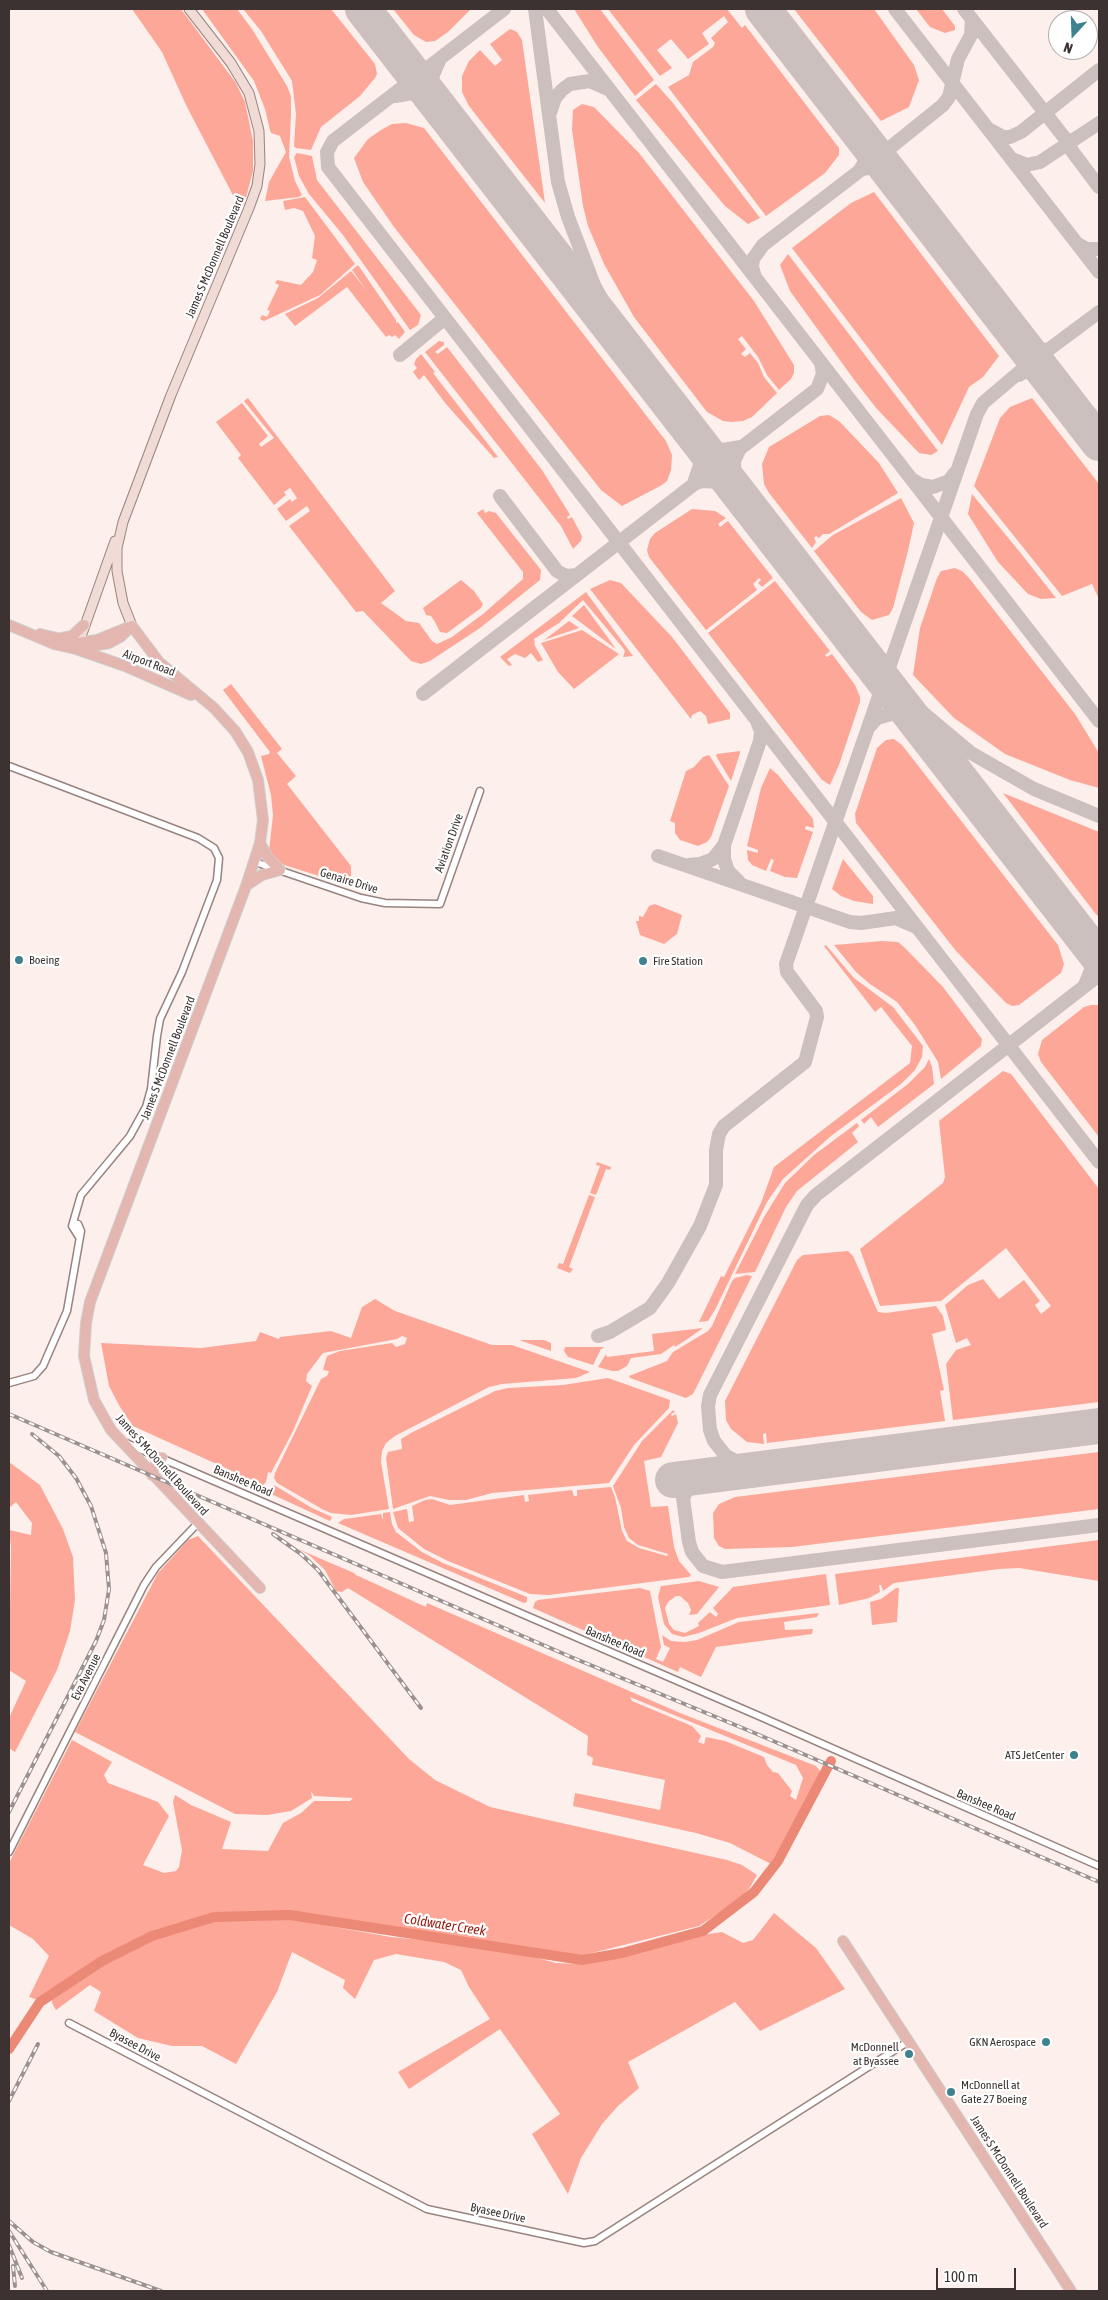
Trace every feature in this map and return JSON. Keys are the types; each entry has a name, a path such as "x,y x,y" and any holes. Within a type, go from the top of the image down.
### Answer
{"main road":[{"name":"Airport Road","path":"9,624 54,644 77,646 109,643 120,637 132,626"},
{"path":"61,638 72,636 84,625"},
{"name":"James S McDonnell Boulevard","path":"132,626 159,662 210,704 235,731 252,761 258,780 262,808 260,843 255,862 88,1311 84,1344 87,1379 102,1416 121,1441 260,1588"},
{"name":"Airport Road","path":"28,632 61,638 167,683 210,704"},
{"path":"246,886 262,875 280,870 268,858 260,843"},
{"path":"152,1475 157,1462 162,1458"},
{"name":"James S McDonnell Boulevard","path":"843,1941 1071,2291"}],"street":[{"name":"James S McDonnell Boulevard","path":"77,646 110,552 124,522 171,395 249,208 259,176 259,131 248,93 231,63 189,9"},
{"name":"James S McDonnell Boulevard","path":"124,522 117,548 117,571 122,597 132,626"},
{"path":"9,766 198,838 214,848 219,858 217,880 182,972 160,1019 151,1089 146,1107 130,1136 81,1195 74,1223 78,1224 81,1231 67,1311 43,1366 34,1376 9,1383"},
{"name":"Aviation Drive","path":"440,904 480,791"},
{"name":"Genaire Drive","path":"255,862 361,898 385,903 440,904"},
{"name":"Banshee Road","path":"121,1441 750,1712 1099,1866"},
{"name":"Eva Avenue","path":"9,1852 144,1585 156,1567 198,1523"},
{"name":"Byasee Drive","path":"69,2023 427,2209 584,2243 596,2241 909,2041"}],"shaded area":[{"path":"132,9 181,9 236,83 245,102 253,141 253,171 244,205 239,206 237,203 186,105 162,52"},
{"path":"202,9 237,9 252,29 287,86 291,96 289,157 295,181 302,195 299,197 265,201 269,182 286,152 280,136 271,133 265,109 254,81"},
{"path":"243,9 331,9 375,64 377,74 375,78 360,96 321,127 311,150 294,146 296,114 292,81 261,31"},
{"path":"393,9 471,9 448,32 435,41 426,42 414,35"},
{"path":"574,9 600,9 654,80 635,96 598,47"},
{"path":"608,9 727,9 742,28 745,25 839,148 839,155 825,173 766,216 668,87 689,75 693,62 713,47 715,43 711,38 728,22 724,16 702,33 709,44 688,59 671,39 657,50 672,68 660,76"},
{"path":"794,9 874,9 914,65 919,80 909,107 881,121"},
{"path":"916,9 942,9 955,26 955,30 945,33 930,27"},
{"path":"510,29 517,32 522,40 545,203 469,106 462,92 462,76 469,61 480,50 495,66 502,60 490,44"},
{"path":"656,84 673,103 760,218 748,224 725,206 636,100"},
{"path":"582,104 594,107 639,153 754,301 794,365 794,373 791,379 779,390 742,336 738,339 746,349 741,354 745,357 750,353 758,363 764,377 777,393 752,417 743,421 731,422 723,421 707,412 634,317 604,264 588,226 583,206 572,130 573,110"},
{"path":"406,123 424,128 666,441 672,455 671,470 667,481 662,485 622,506 601,490 394,227 363,182 354,158 368,139 381,130 392,124"},
{"path":"297,153 312,156 317,180 421,315 418,325 410,330 343,235 309,194 299,176 294,157"},
{"path":"874,192 999,356 983,377 969,387 942,445 792,248 851,203"},
{"path":"305,197 355,264 320,295 264,321 260,319 262,315 267,317 270,311 267,310 279,285 275,283 277,280 301,285 313,272 317,260 312,258 315,236 303,211 294,208 285,210 283,201"},
{"path":"788,254 938,451 931,455 919,453 877,409 855,381 790,291 780,265"},
{"path":"358,265 396,320 396,323 398,322 405,332 399,339 395,335 386,337 347,287 295,326 285,314 318,298 351,271 367,291 352,270"},
{"path":"439,341 444,342 444,345 435,352 438,354 447,347 542,470 569,513 568,519 572,517 582,536 581,541 573,549 561,526 425,352"},
{"path":"421,354 435,372 433,373 498,457 494,458 446,404 424,375 419,380 413,372 417,368 414,364 416,359"},
{"path":"248,398 395,591 381,603 406,621 419,623 432,641 437,644 452,637 483,614 523,579 523,572 477,513 483,509 485,513 489,511 496,513 541,570 540,580 480,628 430,661 421,664 411,661 363,611 356,612 289,526 310,511 307,506 286,521 277,509 290,499 292,502 297,498 290,488 284,492 286,495 274,505 238,458 241,455 216,422 242,403 268,436 259,444 261,447 274,438 244,401"},
{"path":"1032,398 1099,484 1099,599 1092,584 1062,596 974,486 1000,418 1010,407"},
{"path":"829,415 839,421 879,463 898,493 829,534 823,534 819,538 816,536 814,538 816,542 812,548 769,493 764,484 762,464 769,447 820,416"},
{"path":"972,494 1056,598 1041,599 1028,594 998,562 968,514"},
{"path":"901,498 914,523 908,551 893,608 889,615 872,620 861,612 814,551 833,535"},
{"path":"692,509 715,511 726,518 718,524 720,527 728,521 773,578 762,587 758,583 761,580 759,578 753,584 757,590 706,630 649,557 647,550 650,539 655,533"},
{"path":"955,568 962,571 969,578 1075,714 1099,753 1099,788 1070,780 1005,754 954,718 913,675 920,628 937,578 941,571"},
{"path":"461,580 474,591 483,604 481,608 447,633 440,632 431,616 426,615 423,608"},
{"path":"610,580 621,583 672,637 730,713 730,719 708,724 706,716 700,711 692,715 691,719 590,589"},
{"path":"775,581 830,651 825,655 827,657 832,654 855,685 860,697 839,765 830,785 822,780 708,633"},
{"path":"586,592 633,656 623,657 625,651 623,648 583,600 559,623 534,639 535,646 543,660 538,662 531,653 525,658 515,654 507,659 512,665 509,666 500,657"},
{"path":"584,605 611,642 616,649 572,616"},
{"path":"569,621 579,628 544,640 552,634"},
{"path":"582,630 619,654 574,689 558,672 541,643"},
{"path":"231,684 282,749 277,753 296,776 287,784 351,866 351,876 347,880 338,882 278,863 269,851 273,815 271,795 261,756 270,752 223,690"},
{"path":"894,739 902,745 1058,945 1064,964 1061,973 1019,1005 1012,1006 1006,1003 956,951 856,823 855,814 877,748 886,740"},
{"path":"740,751 731,781 716,756 717,754"},
{"path":"709,755 729,786 711,837 707,842 698,846 680,840 675,833 675,823 670,821 686,771 694,767 703,757"},
{"path":"770,768 778,775 813,819 814,828 806,826 805,829 813,832 797,878 785,877 770,871 774,860 771,859 766,871 752,865 748,860 747,850 758,853 758,850 747,846 761,788"},
{"path":"1003,793 1099,832 1099,917 1095,913"},
{"path":"843,859 873,896 873,904 854,901 841,896 832,889"},
{"path":"655,904 682,915 677,934 664,944 640,935 636,921 639,921 639,916 643,917 649,906"},
{"path":"882,941 898,942 904,947 943,987 982,1039 981,1046 941,1079 938,1062 915,1025 897,1002 856,972 834,945"},
{"path":"826,945 854,978 893,1007 923,1046 922,1057 915,1070 901,1084 831,1136 783,1179 767,1202 715,1310 708,1321 699,1322 721,1276 724,1277 761,1203 774,1167 910,1063 912,1046 881,1007 875,1012 824,946"},
{"path":"1099,1005 1099,1137 1041,1062 1038,1054 1042,1040 1084,1007"},
{"path":"929,1059 934,1084 878,1127 871,1117 864,1124 861,1120 908,1084 925,1067"},
{"path":"1003,1071 1011,1074 1099,1189 1099,1402 953,1420 946,1364 956,1350 971,1345 967,1338 956,1343 945,1305 968,1285 983,1279 999,1299 1024,1280 1040,1301 1035,1305 1041,1314 1051,1306 1006,1248 941,1301 880,1306 860,1249 943,1183 945,1177 939,1121"},
{"path":"857,1123 859,1126 852,1133 858,1142 797,1191 786,1207 755,1272 735,1274 764,1217 785,1183 814,1155"},
{"path":"597,1162 611,1167 610,1170 606,1169 596,1195 590,1193 600,1166 596,1165"},
{"path":"589,1195 595,1197 569,1267 573,1269 570,1273 557,1268 559,1263 563,1264"},
{"path":"848,1251 853,1256 878,1312 886,1313 936,1306 943,1316 946,1330 932,1334 944,1390 940,1391 945,1421 767,1443 766,1433 763,1434 764,1444 747,1442 731,1429 726,1420 725,1401 797,1260 803,1255"},
{"path":"747,1275 752,1276 693,1394 686,1398 630,1378 629,1376 667,1361 673,1352 708,1331 732,1281 735,1278"},
{"path":"375,1299 395,1311 492,1345 512,1345 590,1372 576,1378 502,1384 489,1387 395,1436 386,1443 382,1451 381,1462 389,1509 351,1515 331,1513 322,1509 277,1483 274,1478 275,1473 321,1379 327,1376 329,1371 323,1370 327,1356 340,1351 392,1343 396,1347 405,1344 407,1338 402,1336 397,1339 323,1353 307,1374 306,1381 312,1386 293,1431 271,1473 268,1472 266,1482 259,1490 232,1471 133,1426 109,1386 101,1343 201,1348 256,1341 260,1332 279,1339 280,1337 331,1331 351,1338 362,1307"},
{"path":"703,1328 661,1354 631,1358 627,1366 618,1371 598,1367 606,1354 607,1357 654,1351 652,1334"},
{"path":"519,1340 544,1340 551,1343 551,1351"},
{"path":"565,1347 604,1348 601,1349 593,1365 568,1357 564,1351"},
{"path":"608,1378 670,1400 669,1408 634,1445 609,1483 492,1493 466,1500 449,1500 430,1496 393,1509 386,1458 388,1452 402,1449 401,1439 495,1391 508,1388 563,1385"},
{"path":"673,1410 675,1412 671,1414 672,1416 676,1414 678,1423 661,1457 644,1461 651,1507 668,1506 674,1547 679,1561 691,1575 689,1577 549,1595 530,1594 448,1561 424,1549 398,1528 393,1512 407,1509 409,1522 414,1521 412,1506 425,1500 432,1499 450,1505 524,1495 525,1502 529,1501 528,1495 572,1490 574,1496 577,1496 577,1490 611,1487 622,1531 627,1541 639,1548 667,1556 668,1554 638,1545 629,1538 624,1527 621,1508 613,1486 642,1441"},
{"path":"1099,1452 1099,1509 792,1547 725,1549 719,1546 714,1538 713,1513 719,1504 735,1497"},
{"path":"9,1462 40,1485 63,1529 73,1557 75,1600 70,1631 57,1670 15,1752 9,1748 9,1718 26,1681 9,1670 11,1547 9,1530 31,1535 32,1523 16,1502 9,1508"},
{"path":"274,1485 312,1508 332,1517 330,1521 269,1493"},
{"path":"390,1512 392,1524 396,1532 422,1552 443,1563 527,1597 527,1602 524,1603 338,1523 344,1519 381,1514 383,1520 383,1513"},
{"path":"198,1536 409,1759 435,1780 490,1807 727,1860 742,1865 757,1875 749,1889 733,1904 699,1926 580,1956 290,1912 212,1914 150,1932 104,1955 38,2000 29,1997 49,1956 33,1939 9,1925 9,1863 72,1740 112,1762 104,1775 108,1783 158,1802 169,1816 143,1865 164,1873 176,1871 179,1867 182,1850 173,1802 175,1795 191,1805 231,1822 222,1849 268,1851 283,1823 301,1813 314,1801 350,1801 353,1798 314,1796 311,1791 312,1798 291,1811 267,1815 235,1814 75,1732 158,1573 188,1540"},
{"path":"1099,1540 1099,1581 1019,1568 999,1569 894,1583 883,1591 881,1585 879,1585 880,1592 869,1598 839,1605 835,1574"},
{"path":"298,1549 426,1607 427,1603 680,1713 816,1766 821,1772 771,1864 730,1843 696,1833 573,1806 575,1793 660,1810 665,1780 592,1765 593,1758 587,1755 588,1736 348,1588 342,1592 336,1591 325,1570 309,1555","holes":["630,1697 796,1765 803,1778 796,1800 790,1796 792,1791 778,1773 773,1772 767,1765 764,1757 725,1741 706,1737 704,1744 698,1742 701,1736 692,1726 632,1701"]},
{"path":"826,1574 830,1605 737,1618 699,1633 683,1637 672,1634 664,1624 658,1597 661,1586 699,1581 719,1587 697,1614 689,1615 691,1610 688,1603 680,1596 676,1596 668,1602 665,1608 669,1624 674,1630 685,1633 699,1626 698,1623 710,1612 716,1617 718,1614 713,1608 733,1587"},
{"path":"640,1588 650,1591 661,1647 656,1659 663,1662 670,1648 664,1645 662,1635 671,1641 685,1642 697,1640 739,1622 819,1613 817,1617 784,1622 785,1630 813,1629 812,1634 716,1647 701,1677 680,1667 678,1672 533,1608 538,1600"},
{"path":"896,1588 899,1588 897,1622 872,1625 870,1602 881,1599"},
{"path":"774,1913 816,1948 845,1989 760,2031 735,2002 628,2062 639,2088 618,2106 602,2124 581,2158 568,2194 532,2134 560,2114 500,2029 409,2089 398,2072 490,2019 469,1987 461,1970 444,1962 396,1954 374,1960 355,1999 343,1988 345,1980 292,1952 277,1992 236,2064 202,2046 172,2046 138,2038 94,2011 101,1992 90,1985 56,2010 52,2003 52,1998 98,1966 153,1938 214,1919 289,1919 391,1937 444,1942 522,1954 556,1963 579,1964 615,1958 702,1935 722,1932 743,1943 753,1940"}],"waterway":[{"name":"Coldwater Creek","path":"9,2049 40,2002 102,1961 152,1936 214,1917 290,1915 582,1960 622,1953 703,1931 754,1892 778,1861 831,1761"}],"taxiway":[{"path":"504,9 333,141 327,152 328,167 1099,1162"},
{"path":"535,9 558,182 568,217 594,285 631,354"},
{"path":"547,9 1099,721"},
{"path":"895,9 1099,272"},
{"path":"964,9 1067,141 1072,151 1099,187"},
{"path":"889,172 887,156 891,147 943,105 949,97 958,59 971,35 972,19"},
{"path":"436,104 431,92 430,82 439,61"},
{"path":"990,130 1003,137 1010,137 1021,132 1099,70"},
{"path":"550,113 555,98 570,84 590,81 608,89"},
{"path":"395,96 413,93 422,95 436,104"},
{"path":"1012,159 1027,165 1040,162 1099,123"},
{"path":"860,170 867,158 866,142"},
{"path":"755,277 752,267 753,259 763,245 862,169 875,167 889,172"},
{"path":"1078,244 1087,249 1099,249"},
{"path":"1019,339 1032,349 1048,350 1099,312"},
{"path":"400,355 445,318"},
{"path":"598,1336 610,1332 650,1308 668,1283 700,1226 716,1185 716,1150 719,1134 724,1126 805,1062 817,1017 816,1011 787,972 786,964 977,414 983,403 1023,369 1025,353 1019,339"},
{"path":"423,694 817,389 823,374 821,362"},
{"path":"1019,375 1026,371 1037,372 1050,380"},
{"path":"699,443 722,450 741,447"},
{"path":"694,483 701,462 699,443"},
{"path":"735,488 734,461 739,450"},
{"path":"913,480 921,485 933,487 949,481 955,473"},
{"path":"696,483 702,481 721,482 735,488"},
{"path":"500,496 557,571 566,576 577,575"},
{"path":"836,619 909,701 971,753 1034,789 1099,816"},
{"path":"870,726 877,718 895,713 907,716 918,724"},
{"path":"689,865 700,864 713,859 724,845 760,741 761,731 758,724"},
{"path":"724,845 724,859 728,871 739,882"},
{"path":"658,856 850,922 861,923 896,918 914,926"},
{"path":"1085,985 1092,968 1093,958 1089,945"},
{"path":"768,1469 743,1465 726,1456 714,1441 710,1430 708,1406 710,1395 807,1205 816,1195 1099,975"},
{"path":"702,1476 688,1488 683,1498 689,1542 692,1552 703,1566 722,1572 1099,1525"}],"runway":[{"path":"363,9 1099,958"},
{"path":"763,9 1099,443"},
{"path":"673,1480 1099,1426"}],"railway":[{"path":"9,1414 571,1657 757,1734 1099,1882"},
{"path":"9,1812 96,1641 104,1620 109,1589 106,1553 91,1506 76,1478 59,1456 32,1434"},
{"path":"273,1534 301,1554 318,1570 421,1708"},
{"path":"9,2101 38,2044"},
{"path":"9,2221 33,2242 51,2252 161,2291"},
{"path":"9,2231 47,2291"},
{"path":"9,2245 22,2278"},
{"path":"13,2266 15,2286"}],"place":[{"name":"Boeing","path":"19,960"},
{"name":"Fire Station","path":"643,961"},
{"name":"ATS JetCenter","path":"1074,1755"},
{"name":"GKN Aerospace","path":"1046,2042"},
{"name":"McDonnell at Byassee","path":"909,2054"},
{"name":"McDonnell at Gate 27 Boeing","path":"951,2092"}]}
